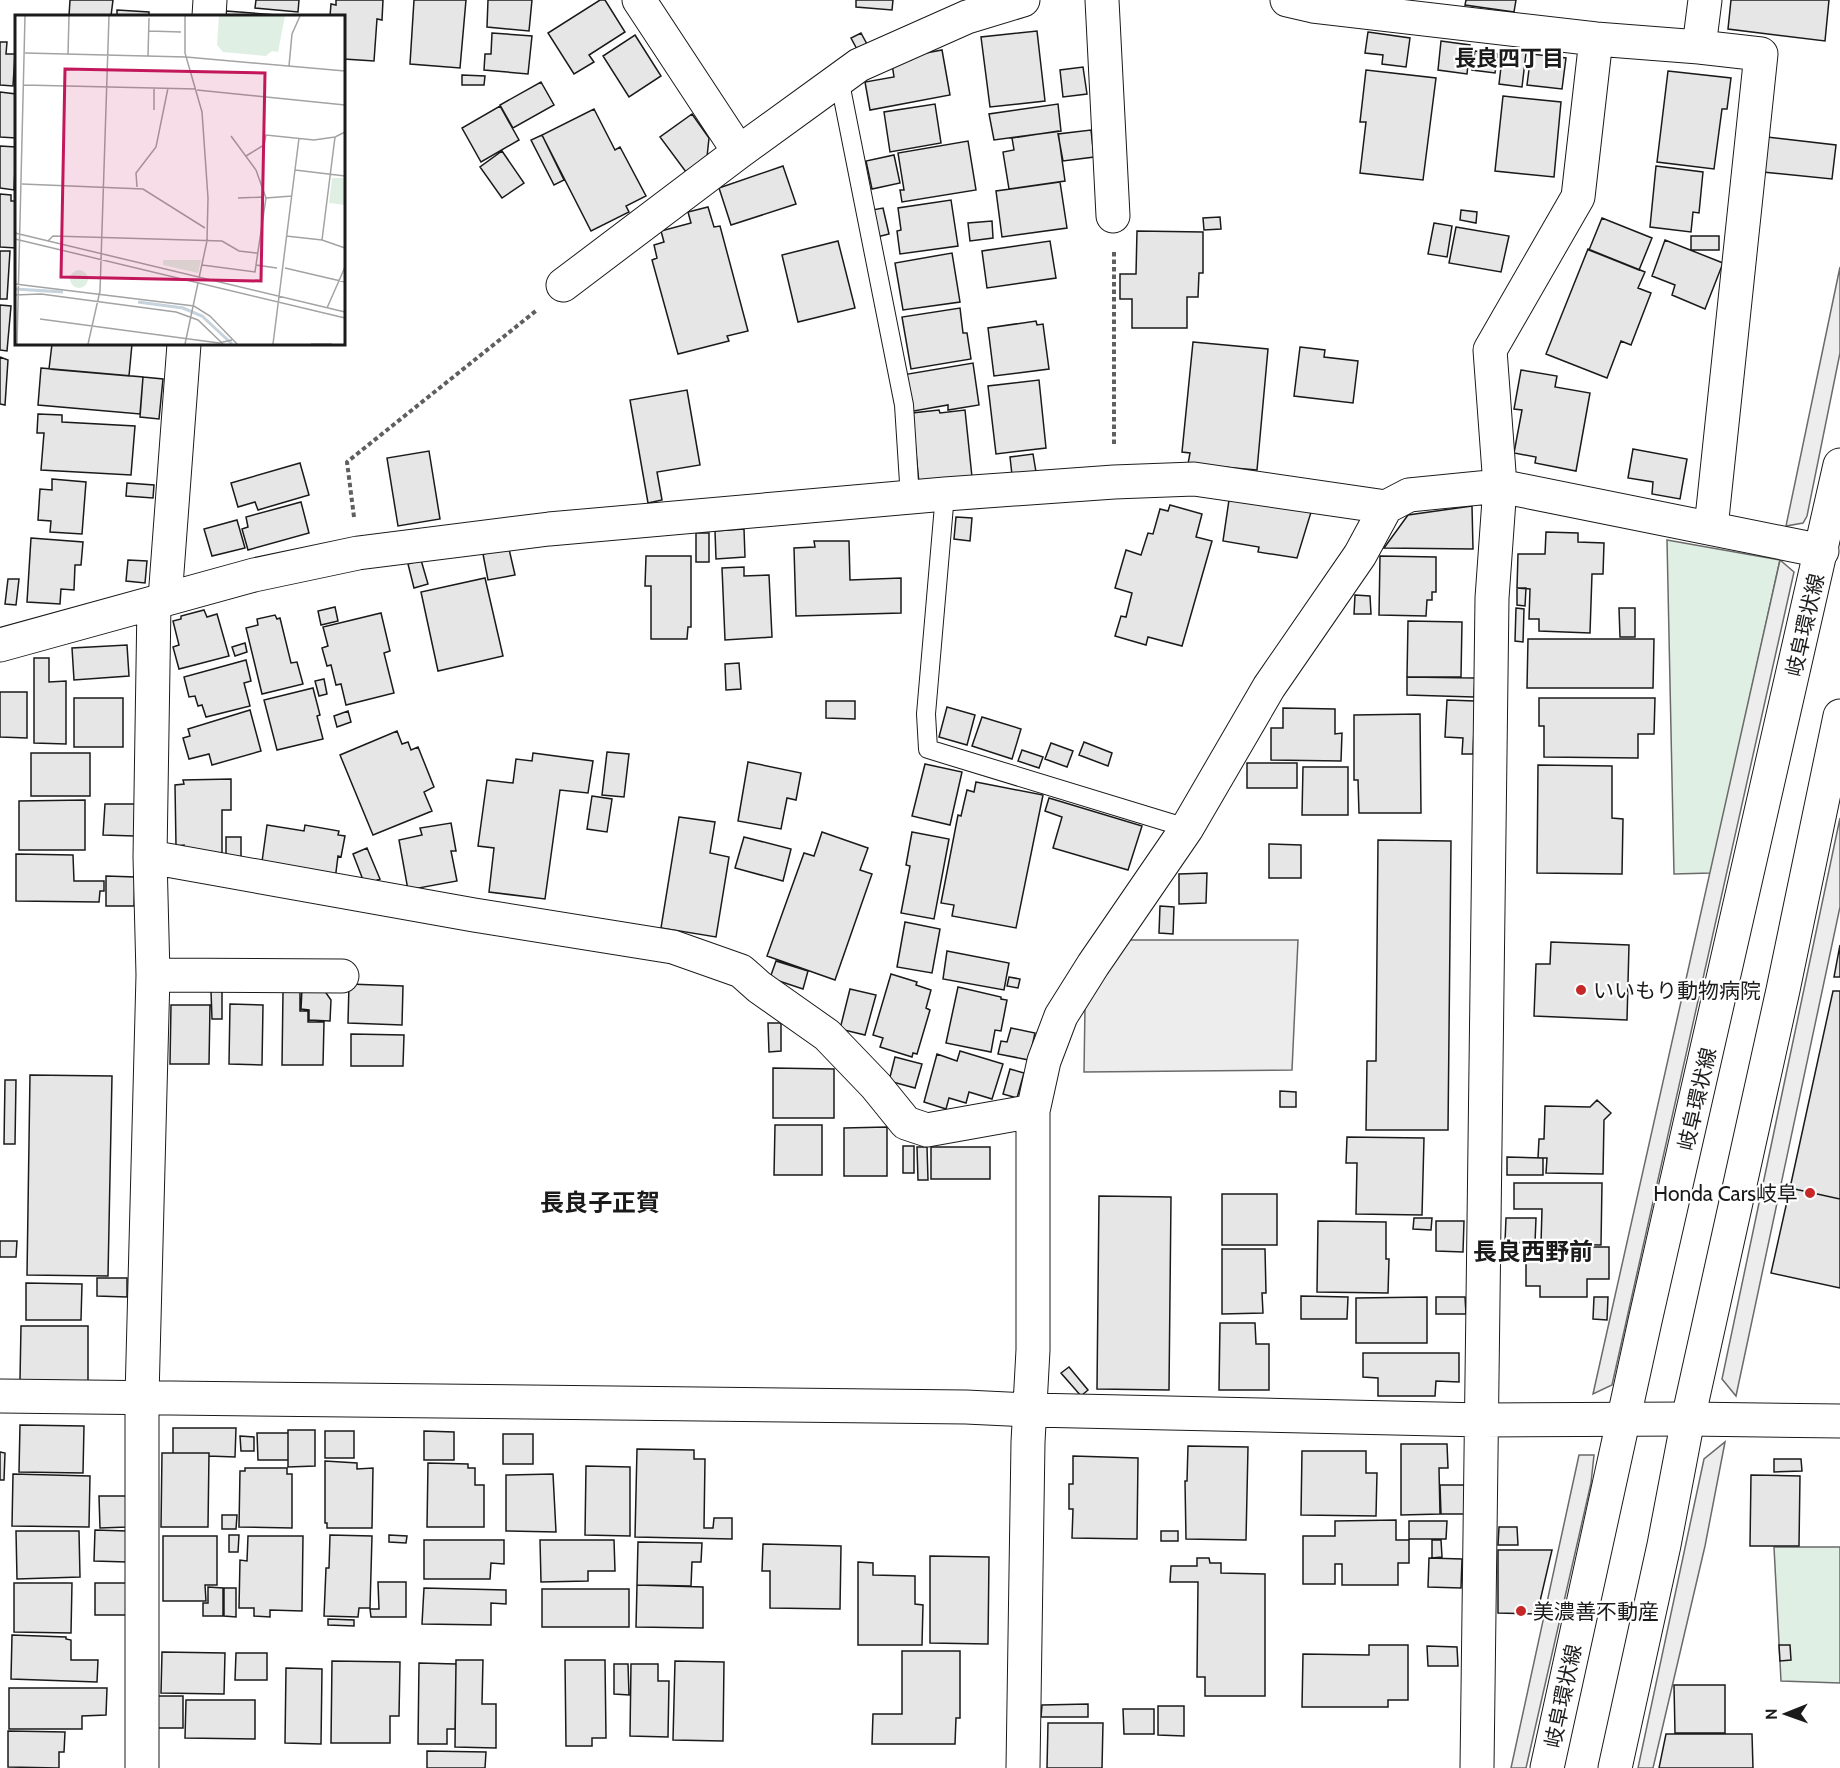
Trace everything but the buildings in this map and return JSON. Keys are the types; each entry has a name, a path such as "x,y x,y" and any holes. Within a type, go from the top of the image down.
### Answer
{"street":[{"path":"209,15 210,0"},
{"path":"639,0 739,152"},
{"path":"563,285 859,65 967,17 1023,0"},
{"path":"1102,0 1113,216"},
{"path":"1287,0 1313,6 1596,39 1761,54 1711,528"},
{"path":"1699,47 1705,0"},
{"path":"1477,1768 1483,1420 1491,598 1500,486 1490,350 1578,197 1596,39"},
{"path":"141,1768 142,1397 153,975 150,857 160,601 184,345"},
{"name":"岐阜環状線","path":"1547,1768 1840,465"},
{"path":"0,645 254,575 358,553 549,529 945,494 1114,482 1194,479 1386,507"},
{"path":"1023,1768 1028,1442 1033,1350 1033,1111 1044,1061 1061,1016 1093,965 1187,828 1269,687 1360,555 1386,507 1409,495 1500,486 1822,551"},
{"path":"1615,1768 1840,716"},
{"path":"150,857 474,915 672,947 741,971 759,987 827,1035 876,1086 906,1123 927,1130 1033,1111"},
{"path":"153,975 342,976"},
{"path":"0,1396 966,1407 1483,1420 1840,1421"}],"lane":[{"path":"840,78 903,405 910,498"},
{"path":"945,494 926,714 928,749 1187,828"}],"path":[{"path":"1113,216 1114,482"},
{"path":"358,553 347,462 554,296 563,285"}],"green space":[{"path":"1667,540 1780,560 1711,873 1674,874"},
{"path":"1774,1547 1840,1547 1840,1683 1781,1681"}],"shaded area":[{"path":"1840,267 1840,353 1807,516 1803,523 1786,526"},
{"path":"1780,560 1794,572 1612,1385 1593,1394"},
{"path":"1840,818 1840,907 1736,1396 1722,1379"},
{"path":"1127,940 1298,940 1292,1070 1084,1072 1085,1006"},
{"path":"1725,1442 1705,1546 1653,1768 1638,1768 1704,1459"},
{"path":"1579,1455 1594,1455 1591,1483 1526,1768 1511,1768"}],"place":[{"name":"いいもり動物病院","path":"1581,990"},
{"name":"Honda Cars岐阜","path":"1810,1193"},
{"name":"美濃善不動産","path":"1521,1611"}],"district":[{"name":"長良四丁目","path":"1509,58"},
{"name":"長良子正賀","path":"600,1202"},
{"name":"長良西野前","path":"1533,1251"}]}
